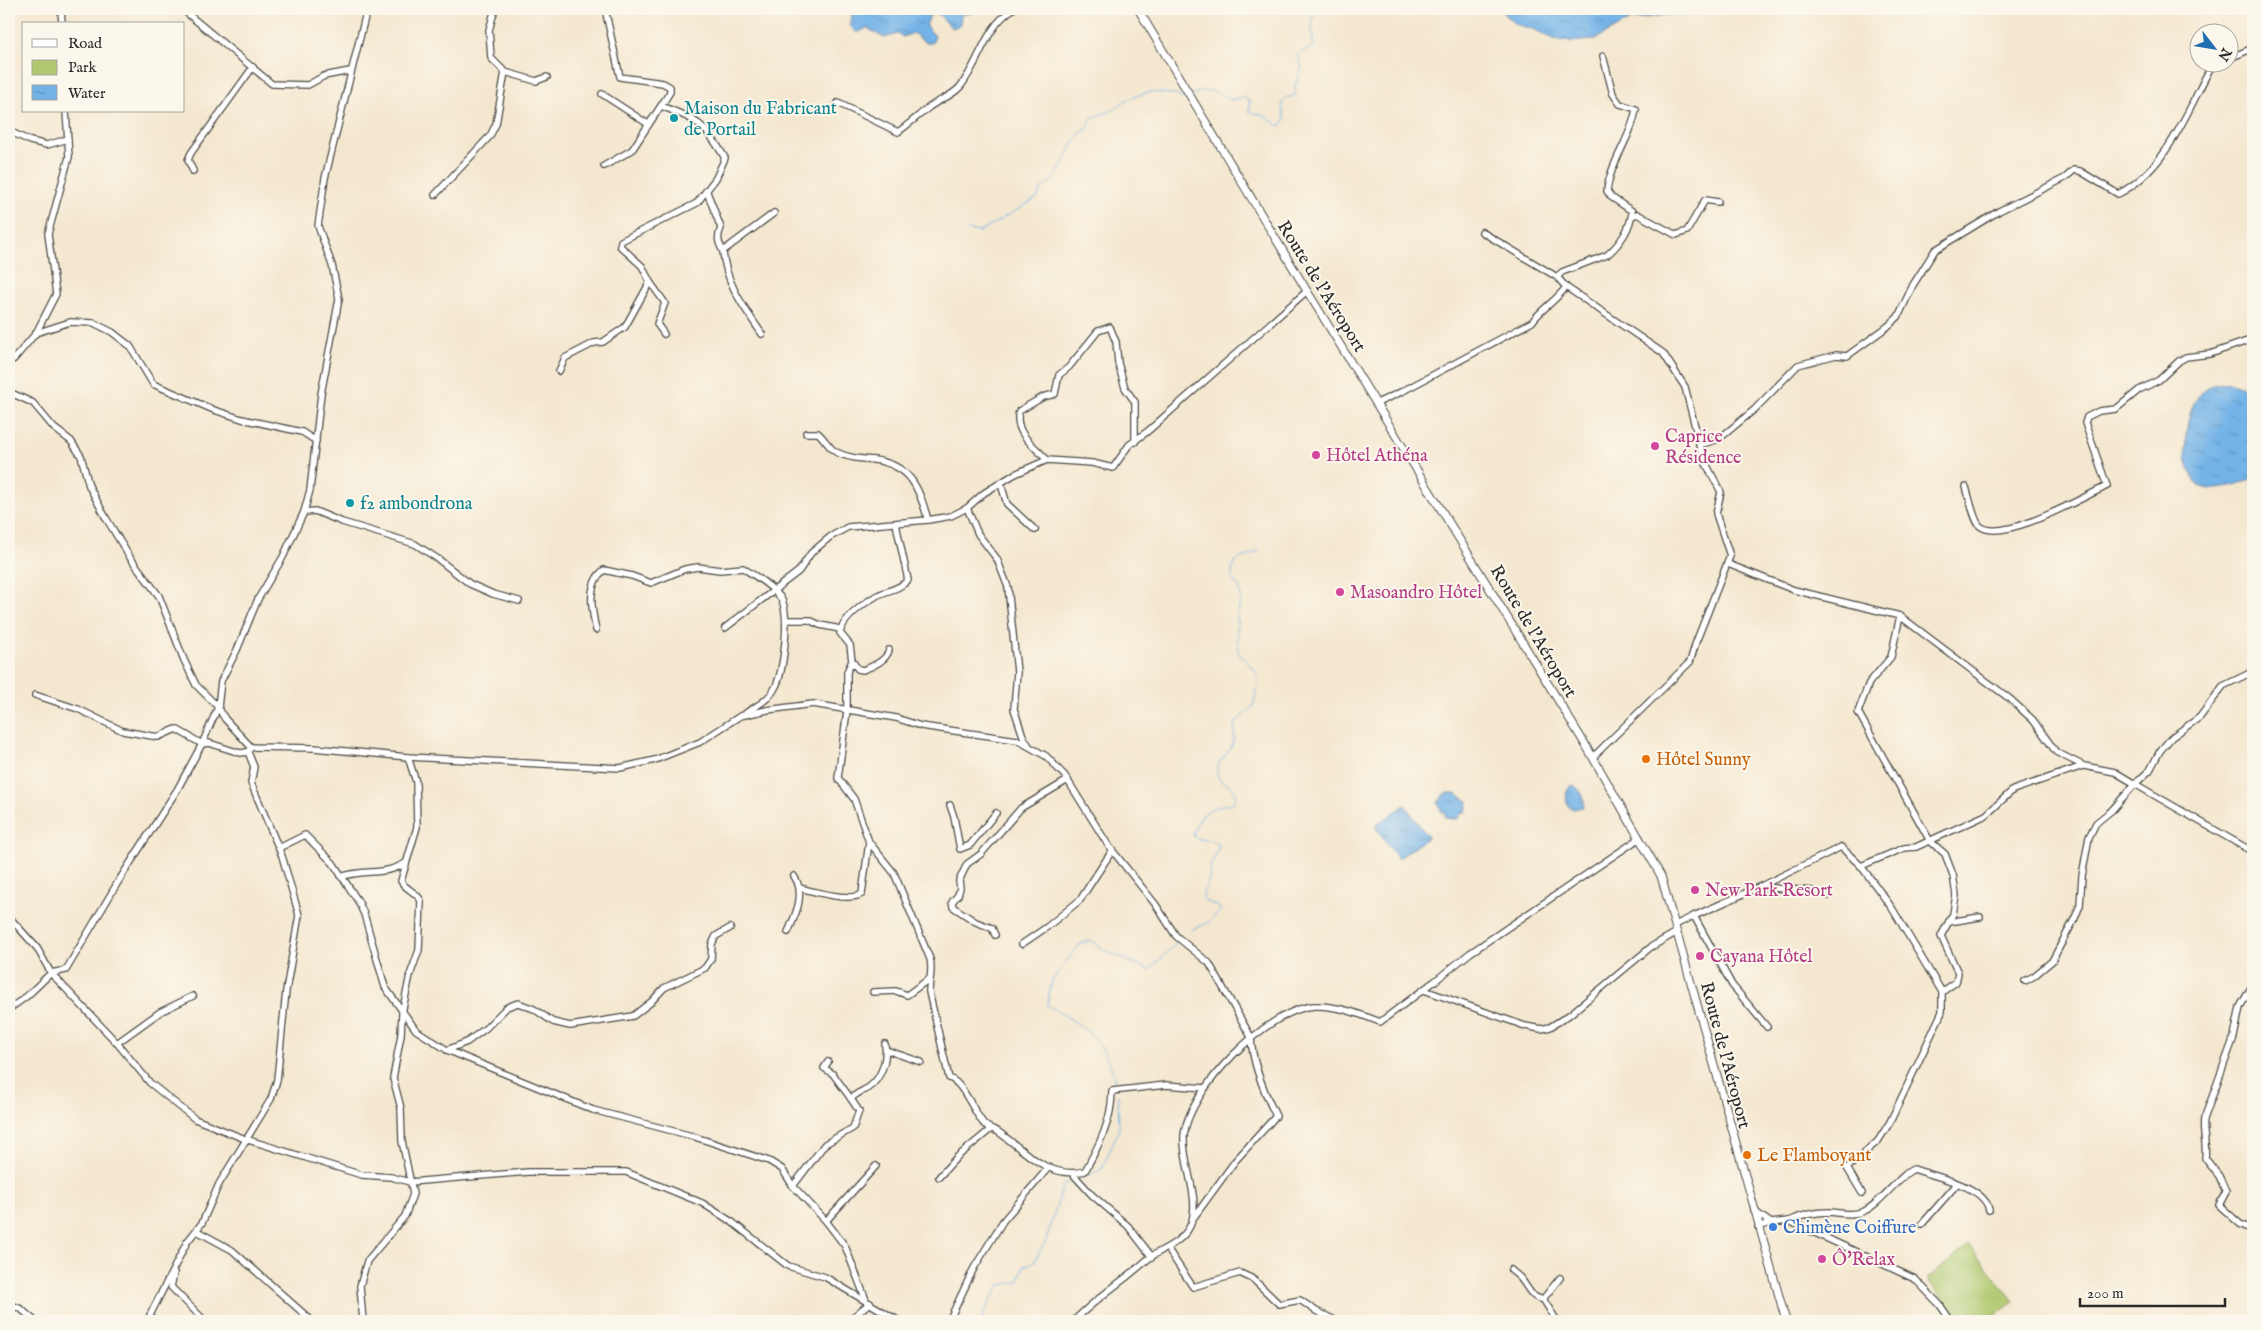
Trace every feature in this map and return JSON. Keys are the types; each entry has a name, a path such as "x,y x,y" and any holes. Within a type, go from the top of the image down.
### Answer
{"main road":[{"name":"Route de l'Aéroport","path":"1138,9 1307,291 1379,401 1593,758 1661,876 1758,1227 1786,1321"}],"street":[{"path":"62,9 62,22"},
{"path":"182,9 272,84 308,85 324,76 350,71"},
{"path":"9,1009 27,996 51,973 66,970 118,882 177,790 202,744 218,708 221,682 237,650 258,599 283,557 304,512 310,490 322,394 340,299 332,265 318,226 325,178 340,122 350,71 367,9"},
{"path":"495,9 489,30 490,58 505,72 536,81 547,77"},
{"path":"604,166 632,150 670,92 670,88 656,82 624,78 618,73 605,9"},
{"path":"838,103 898,132 929,107 958,88 973,69 980,52 1001,16 1013,9"},
{"path":"2240,54 2253,48"},
{"path":"1557,276 1613,250 1626,232 1632,216 1632,211 1611,197 1607,191 1626,136 1634,123 1636,109 1620,104 1613,94 1603,56"},
{"path":"193,171 188,160 191,152 253,67"},
{"path":"435,195 490,136 496,124 505,72"},
{"path":"1699,445 1719,439 1755,409 1798,365 1836,355 1847,356 1887,327 1898,317 1913,285 1934,250 1999,211 2065,178 2074,170 2080,171 2118,194 2125,190 2159,160 2180,128 2208,72"},
{"path":"602,94 648,124"},
{"path":"661,106 705,127 725,158 723,166 707,192 697,203 621,241 620,246 642,266 650,282 665,303 657,324 664,334"},
{"path":"9,362 14,359 36,333 56,294 48,234 69,157 66,112"},
{"path":"9,131 30,141 47,145 68,139"},
{"path":"707,192 720,228 718,234 719,244 724,251 724,265 730,280 762,334"},
{"path":"1632,216 1637,214 1676,235 1687,231 1705,200 1718,202"},
{"path":"724,251 774,213"},
{"path":"1482,232 1557,276 1566,287 1663,353 1685,387 1703,458 1721,492 1716,514 1730,556 1714,594 1690,662 1593,758"},
{"path":"559,371 565,358 594,343 603,342 625,327 650,282"},
{"path":"1379,401 1402,392 1532,322 1540,310 1558,298 1566,287"},
{"path":"725,628 799,571 811,553 830,537 848,527 896,524 951,516 967,508 984,493 1015,474 1047,460 1092,463 1113,468 1132,444 1307,291"},
{"path":"36,333 70,322 94,323 112,332 130,346 153,384 214,410 242,419 302,432 316,442"},
{"path":"1047,460 1018,428 1017,419 1019,411 1043,397 1055,394 1059,375 1069,367 1098,331 1110,327 1116,342 1118,363 1125,388 1135,402 1132,444"},
{"path":"1966,487 1978,525 1988,531 1996,531 2025,525 2107,486 2086,422 2087,417 2099,411 2116,409 2139,390 2159,380 2186,357 2210,354 2253,339"},
{"path":"9,392 34,403 54,428 71,441 81,456 89,486 106,518 129,556 159,596 196,685 218,708 249,750 254,767 251,783 279,848 299,915 286,991 277,1080 271,1099 218,1184 197,1231 188,1242 147,1321"},
{"path":"806,433 818,433 834,452 852,458 882,461 898,467 909,474 921,494 928,520"},
{"path":"1001,484 1007,504 1035,530"},
{"path":"967,508 981,540 997,559 1008,587 1017,672 1014,710 1023,736 1030,747"},
{"path":"304,512 315,511 342,522 415,544 470,584 519,602"},
{"path":"840,629 861,607 876,596 903,586 908,580 896,524"},
{"path":"1728,564 1794,590 1900,616 2010,699 2033,720 2056,752 2084,766 2115,772 2253,852"},
{"path":"35,695 78,709 123,731 158,737 176,729 202,744 209,743 240,753 249,750 314,748 408,757 620,768 655,760 700,742 763,702 776,688 785,640 786,620 784,607 774,591 743,568 720,570 698,567 685,569 651,583 632,576 604,570 597,576 592,591 596,630"},
{"path":"1900,616 1891,657 1869,683 1858,712 1930,841 1945,854 1953,875 1956,895 1953,914 1941,936 1958,973 1956,982 1942,992"},
{"path":"786,620 809,620 826,627 840,629"},
{"path":"840,629 840,633 850,645 852,661 858,669 863,670 881,660 888,655 889,650"},
{"path":"852,661 847,672 847,711 838,778 854,799 869,842 894,873 930,959 932,968 929,979 929,992 949,1078 958,1084 984,1125 998,1131 1030,1158 1060,1172 1073,1174 1085,1171 1103,1138 1112,1104 1112,1091 1166,1085 1205,1088"},
{"path":"2025,981 2052,961 2075,918 2080,905 2082,876 2089,837 2096,823 2112,810 2150,770 2160,751 2172,736 2200,717 2223,686 2248,674 2253,669"},
{"path":"740,716 767,710 813,704 826,705 847,711 896,718 921,726 1017,740 1046,756 1068,780 1112,851 1156,906 1176,936 1209,963 1251,1037 1251,1050 1266,1094 1276,1116 1235,1161 1192,1220"},
{"path":"362,1321 360,1286 367,1261 405,1216 413,1194 402,1140 400,1108 393,1078 401,1035 402,1013 410,976 419,950 420,897 403,885 401,881 417,827 416,782 408,757"},
{"path":"1861,866 1904,848 1916,847 1986,815 2013,790 2084,766"},
{"path":"995,935 992,928 976,922 953,906 952,902 958,895 960,888 959,881 968,864 974,857 981,854 1021,808 1068,780"},
{"path":"950,805 960,849 970,845 996,813"},
{"path":"279,848 305,835 333,863 364,914 385,987 416,1030 447,1050 593,1110 692,1136 769,1161 782,1169 793,1186 826,1221 845,1246 868,1302"},
{"path":"1074,1321 1086,1308 1152,1257 1182,1237 1190,1227 1193,1203 1184,1137 1193,1109 1205,1088 1251,1037 1294,1010 1315,1006 1354,1012 1380,1022 1470,953 1640,838"},
{"path":"800,888 836,896 858,897 862,894 865,884 869,842"},
{"path":"970,845 974,857"},
{"path":"1675,925 1841,847 1861,866 1892,908 1942,992 1942,1012 1890,1122 1878,1142 1846,1168 1862,1193"},
{"path":"1022,944 1047,927 1080,900 1112,851"},
{"path":"341,878 356,872 394,870 406,863"},
{"path":"788,932 797,907 800,888 794,876"},
{"path":"1759,887 1812,891 1828,896"},
{"path":"1694,916 1732,985 1767,1027"},
{"path":"9,917 37,948 51,973 117,1043 150,1083 195,1119 245,1139 362,1175 391,1177 410,1182 528,1172 626,1172 702,1203 732,1222 788,1266 825,1277 899,1321"},
{"path":"1949,922 1980,917"},
{"path":"447,1050 467,1042 486,1028 507,1007 518,1003 553,1022 570,1026 633,1016 651,1002 664,988 705,968 711,959 712,944 716,936 730,928"},
{"path":"1424,990 1524,1026 1541,1029 1550,1027 1569,1016 1651,947 1677,932"},
{"path":"873,992 896,991 907,995 929,979"},
{"path":"2253,984 2240,1007 2234,1037 2202,1130 2207,1148 2205,1158 2219,1176 2226,1192 2219,1206 2240,1224 2253,1230"},
{"path":"117,1043 160,1012 193,996"},
{"path":"851,1099 857,1093 866,1090 879,1076 886,1047 921,1062"},
{"path":"793,1186 825,1144 854,1128 859,1111 833,1074 824,1068 828,1062"},
{"path":"939,1177 957,1158 991,1129"},
{"path":"826,1221 876,1166"},
{"path":"949,1321 974,1268 1003,1222 1049,1167"},
{"path":"1758,1227 1789,1221 1809,1214 1865,1211 1899,1182 1906,1173 1914,1169 1972,1189 1983,1198 1989,1210"},
{"path":"1073,1174 1092,1195 1128,1226 1152,1257"},
{"path":"1922,1224 1957,1184"},
{"path":"1754,1211 1771,1223"},
{"path":"1789,1221 1914,1279 1940,1305 1951,1321"},
{"path":"197,1231 232,1250 312,1321"},
{"path":"1167,1248 1193,1287 1240,1273 1253,1279 1279,1304 1300,1300 1316,1311 1337,1321"},
{"path":"175,1266 171,1287 205,1321"},
{"path":"1511,1270 1522,1280 1526,1289 1539,1299 1543,1299 1557,1321"},
{"path":"1543,1299 1560,1278"},
{"path":"848,1321 868,1302"},
{"path":"9,1304 21,1309 35,1321"}],"green space":[{"path":"1969,1245 2014,1301 1988,1321 1960,1321 1927,1279"}],"water":[{"path":"857,9 980,9 979,11 961,15 960,25 952,28 937,13 930,15 926,26 935,36 932,43 926,43 913,33 903,37 898,34 884,38 867,28 857,33 850,26 852,14"},
{"path":"1502,9 1620,9 1624,12 1628,9 1691,9 1691,14 1665,15 1630,20 1594,40 1569,42 1554,39 1535,30 1515,24 1503,13"},
{"path":"2229,382 2240,386 2253,395 2253,480 2220,489 2207,488 2201,486 2193,478 2188,467 2186,454 2187,426 2190,413 2201,393 2210,386"},
{"path":"1573,785 1578,788 1583,797 1583,807 1573,809 1568,806 1567,792"},
{"path":"1445,793 1455,793 1468,801 1466,812 1462,812 1458,819 1445,817 1446,812 1442,812 1438,803"},
{"path":"1405,805 1428,837 1398,859 1375,826"}],"waterway":[{"path":"1192,95 1208,90 1230,100 1244,97 1250,102 1249,111 1265,116 1281,126 1285,119 1282,107 1283,102 1287,97 1296,94 1295,87 1302,67 1299,61 1299,54 1314,46 1312,37 1314,9"},
{"path":"967,230 980,232 1037,198 1042,188 1054,179 1079,134 1088,128 1091,118 1111,111 1128,99 1148,92 1175,94 1183,99 1188,97"},
{"path":"1191,930 1208,923 1221,910 1203,899 1211,865 1219,845 1193,836 1198,821 1205,813 1235,801 1234,791 1219,778 1217,769 1220,761 1233,743 1235,723 1253,706 1258,686 1257,673 1238,652 1237,618 1241,598 1240,589 1233,580 1232,572 1234,562 1260,549"},
{"path":"1116,1086 1107,1057 1092,1036 1072,1020 1047,1005 1052,980 1079,945 1090,940 1108,952 1150,970 1177,942"},
{"path":"1080,1179 1102,1169 1119,1129 1118,1094"},
{"path":"983,1321 983,1314 1000,1285 1018,1282 1024,1266 1034,1262 1046,1240 1063,1185 1075,1180"}],"place":[{"name":"Maison du Fabricant de Portail","path":"674,118"},
{"name":"Caprice Résidence","path":"1655,446"},
{"name":"Hôtel Athéna","path":"1316,455"},
{"name":"f2 ambondrona","path":"350,503"},
{"name":"Masoandro Hôtel","path":"1340,592"},
{"name":"Hôtel Sunny","path":"1646,759"},
{"name":"New Park Resort","path":"1695,890"},
{"name":"Cayana Hôtel","path":"1700,956"},
{"name":"Le Flamboyant","path":"1747,1155"},
{"name":"Chimène Coiffure","path":"1773,1227"},
{"name":"Ô'Relax","path":"1822,1259"}]}
